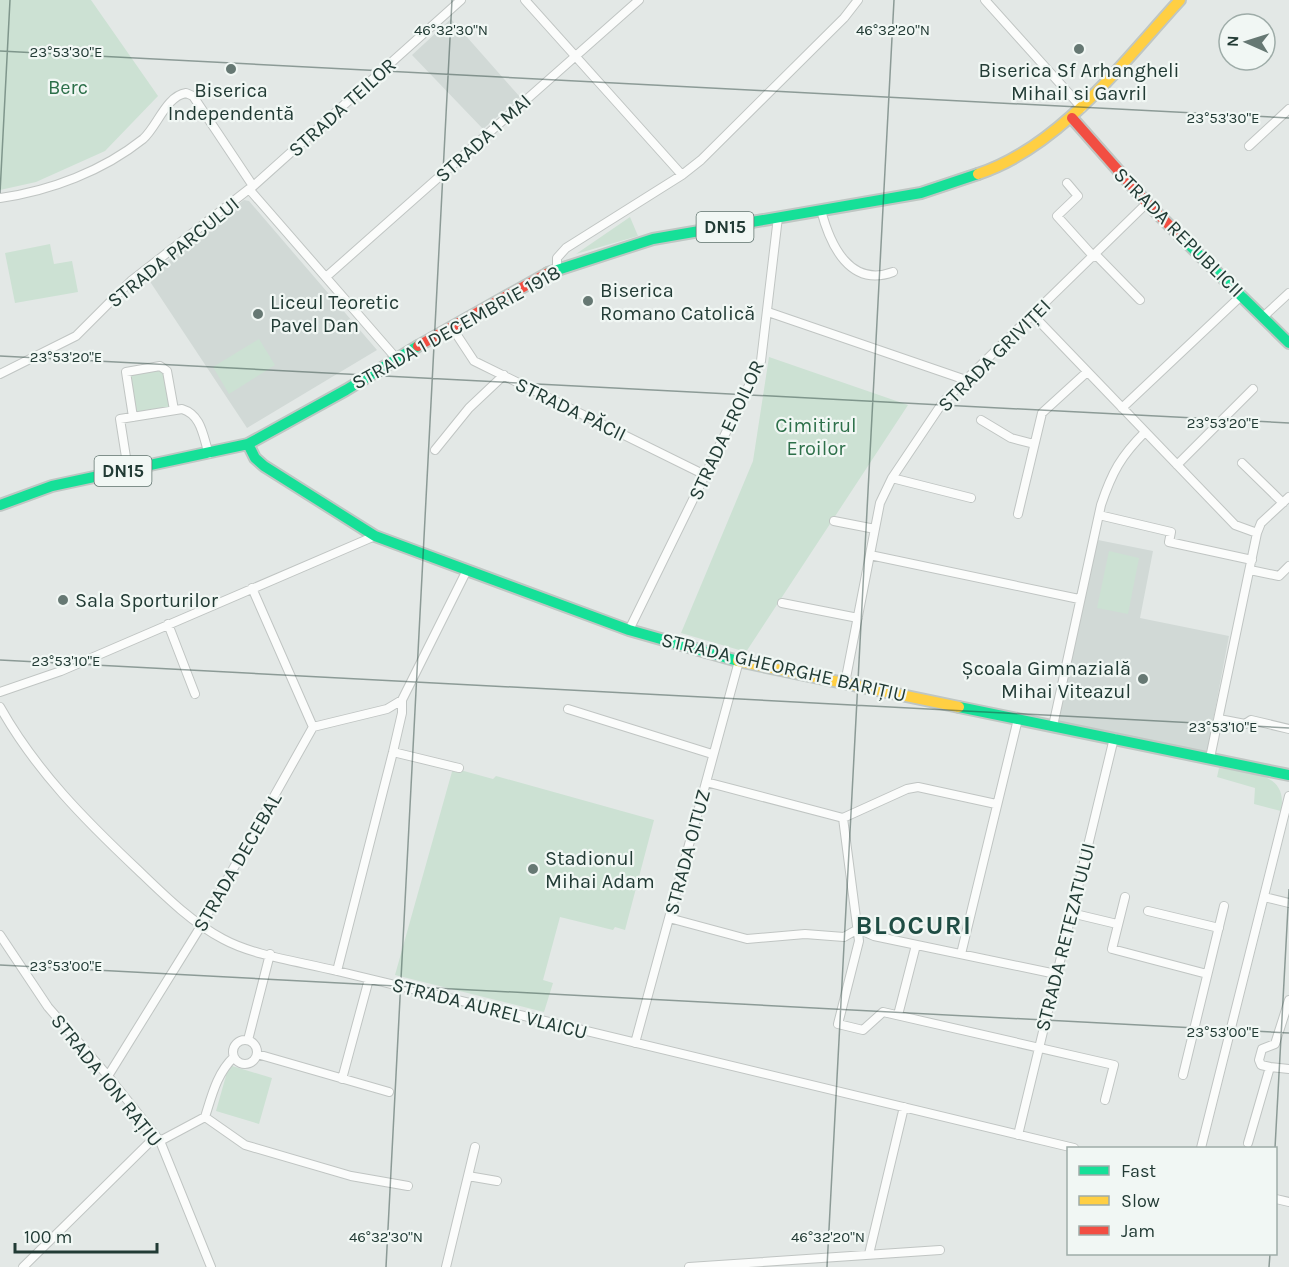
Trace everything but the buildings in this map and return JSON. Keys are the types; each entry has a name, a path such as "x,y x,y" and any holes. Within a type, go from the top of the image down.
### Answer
{"street":[{"name":"STRADA TEILOR","path":"251,188 461,0"},
{"path":"525,0 682,176"},
{"name":"STRADA 1 MAI","path":"326,277 639,0"},
{"path":"557,268 557,258 566,248 682,176 783,80 858,0"},
{"path":"985,0 1082,108"},
{"name":"STRADA 1 DECEMBRIE 1918","path":"0,505 52,486 248,444 346,390 451,326 557,268 653,239 921,194 964,180 1020,154 1072,118 1180,0"},
{"path":"0,198 21,195 72,180 106,163 145,138 176,97 186,93 193,96 251,188"},
{"path":"1249,146 1287,114"},
{"name":"STRADA REPUBLICII","path":"1072,118 1147,202 1289,343"},
{"path":"1066,183 1078,196 1057,216 1140,300"},
{"name":"STRADA PARCULUI","path":"0,374 76,336 131,281 251,188 396,358"},
{"name":"STRADA GRIVIȚEI","path":"845,683 880,503 892,478 943,402 1095,256 1147,202"},
{"path":"820,210 832,243 861,274 878,277 892,272"},
{"name":"STRADA EROILOR","path":"629,630 761,361 778,217"},
{"path":"1263,317 1289,293"},
{"path":"1122,408 1242,295"},
{"path":"768,312 966,380"},
{"path":"1033,315 1235,525 1257,533"},
{"name":"STRADA PĂCII","path":"451,326 474,361 705,475"},
{"path":"133,417 126,372 160,366 167,371 174,410"},
{"path":"1018,514 1042,413 1087,372"},
{"path":"435,450 469,408 504,375"},
{"path":"1178,465 1253,389"},
{"path":"128,470 120,419 183,409 192,412 198,420 209,454"},
{"path":"981,420 1011,438 1034,444"},
{"path":"1053,726 1079,599 1099,515 1112,473 1124,453 1145,432"},
{"name":"STRADA GHEORGHE BARIȚIU","path":"248,444 255,458 264,466 375,536 466,572 629,630 739,661 1289,775"},
{"path":"1210,758 1257,533 1261,523 1286,500 1242,463"},
{"path":"892,478 971,498"},
{"path":"1099,515 1171,531 1169,542 1252,560"},
{"path":"834,521 875,529"},
{"path":"0,692 61,670 375,536"},
{"path":"870,555 1079,599"},
{"path":"1250,570 1279,576 1289,566"},
{"path":"337,971 393,752 402,713 402,700 466,572"},
{"path":"252,588 313,727 387,709 402,700"},
{"path":"782,603 858,618"},
{"path":"168,624 195,694"},
{"name":"STRADA OITUZ","path":"635,1043 739,661"},
{"name":"STRADA AUREL VLAICU","path":"0,707 44,775 78,814 159,890 201,926 224,940 369,979 1067,1147"},
{"path":"568,709 712,754"},
{"path":"961,954 1018,719"},
{"path":"1219,719 1245,724 1251,720 1289,729"},
{"name":"STRADA DECEBAL","path":"108,1076 201,926 313,727"},
{"name":"STRADA RETEZATULUI","path":"1018,1135 1114,738"},
{"path":"393,752 459,768"},
{"path":"706,782 843,818 907,789 918,787 996,804"},
{"path":"1202,1147 1289,796"},
{"path":"843,818 859,941 838,1024 862,1030 883,1012 1114,1065 1105,1100"},
{"path":"1280,833 1289,836"},
{"path":"1125,897 1112,950 1207,974"},
{"path":"1264,897 1289,903"},
{"path":"1183,1075 1224,906"},
{"path":"1148,911 1219,928"},
{"path":"1071,914 1117,924"},
{"path":"669,918 747,939 805,934 844,937 858,928"},
{"path":"858,928 874,936 1056,974"},
{"name":"STRADA ION RAȚIU","path":"0,935 48,1007 158,1138 211,1267"},
{"path":"898,1015 916,945"},
{"path":"248,1040 270,954"},
{"path":"342,1079 369,979"},
{"path":"1289,1000 1275,1044 1262,1050 1259,1060 1262,1065 1289,1069"},
{"path":"234,1057 246,1064 253,1061 257,1054 254,1044 248,1040"},
{"path":"28,1265 158,1138 205,1117 225,1065 234,1057 235,1044 248,1040"},
{"path":"257,1054 389,1092"},
{"path":"1248,1143 1270,1067"},
{"path":"869,1254 904,1107"},
{"path":"205,1117 245,1145 351,1176 408,1185"},
{"path":"446,1267 475,1147"},
{"path":"468,1176 497,1181"},
{"path":"689,1267 940,1250"}],"shaded area":[{"path":"451,19 520,97 483,129 412,55"},
{"name":"Liceul Teoretic Pavel Dan","path":"244,200 249,201 377,350 247,428 147,277"},
{"name":"Școala Gimnazială Mihai Viteazul","path":"1093,539 1153,551 1140,618 1229,636 1207,752 1057,723"}],"green space":[{"name":"Berc","path":"0,0 91,0 158,96 105,151 36,182 0,190"},
{"path":"630,217 638,236 576,254"},
{"path":"50,244 54,264 72,261 78,292 15,303 5,253"},
{"path":"259,339 275,365 229,394 213,367"},
{"name":"Cimitirul Eroilor","path":"769,357 908,405 746,652 681,633 753,461"},
{"path":"164,370 170,408 135,413 129,375"},
{"path":"1109,551 1139,558 1128,614 1097,608"},
{"name":"Stadionul Mihai Adam","path":"453,768 493,779 496,776 654,820 625,930 615,927 613,930 560,917 543,980 553,983 544,1012 395,975"},
{"path":"1219,768 1253,773 1272,781 1279,788 1282,798 1281,811 1254,804 1255,788 1217,777"},
{"path":"229,1065 272,1078 259,1124 216,1111"}],"traffic: fast":[{"path":"548,273 653,239 921,193 978,174"},
{"path":"1179,235 1289,343"},
{"path":"0,505 52,486 248,444 346,390 418,346"},
{"path":"248,444 255,458 264,466 375,536 629,630 738,661"},
{"path":"959,707 1289,775"}],"traffic: slow":[{"path":"978,174 1008,161 1036,144 1063,123 1113,75 1180,0"},
{"path":"738,661 959,707"}],"traffic: jam":[{"path":"1072,118 1147,203 1179,235"},
{"path":"418,346 548,273"}],"place":[{"name":"Biserica Sf Arhangheli Mihail si Gavril","path":"1079,49"},
{"name":"Biserica Independentă","path":"231,69"},
{"name":"Biserica Romano Catolică","path":"588,301"},
{"name":"Liceul Teoretic Pavel Dan","path":"258,314"},
{"name":"Sala Sporturilor","path":"63,600"},
{"name":"Școala Gimnazială Mihai Viteazul","path":"1143,679"},
{"name":"Stadionul Mihai Adam","path":"533,869"}],"district":[{"name":"BLOCURI","path":"914,925"}]}
